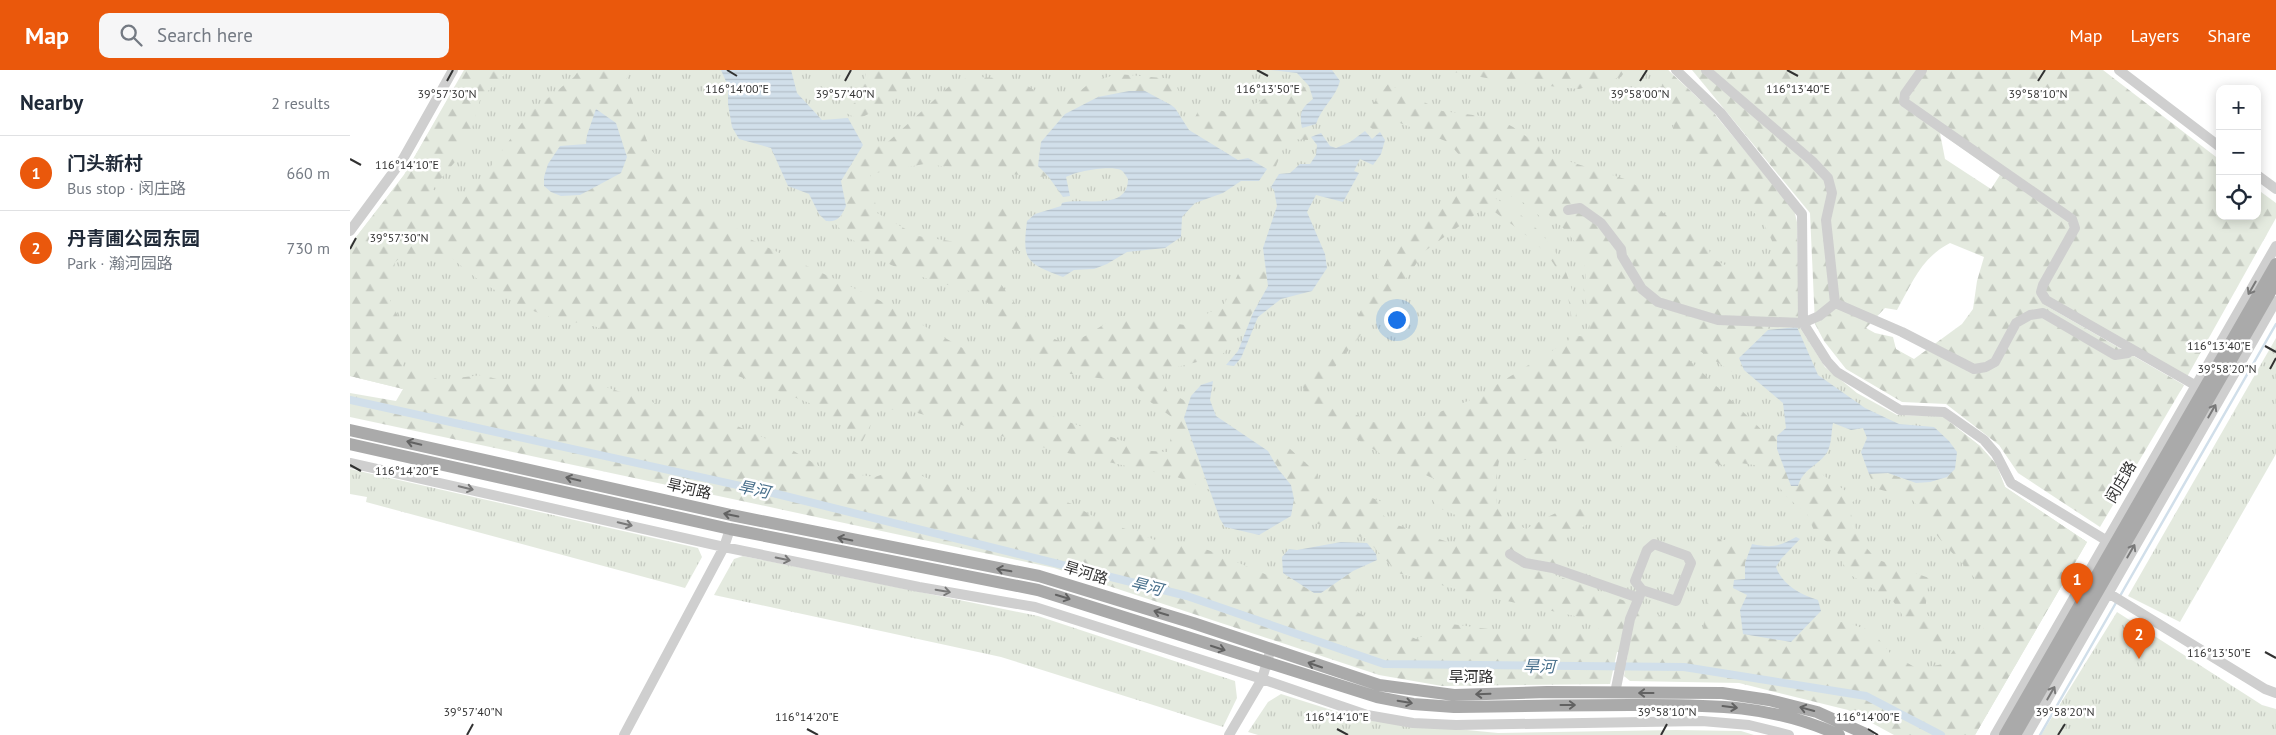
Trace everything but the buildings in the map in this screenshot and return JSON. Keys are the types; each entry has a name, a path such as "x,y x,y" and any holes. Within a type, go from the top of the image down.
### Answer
{"main road":[{"name":"闵庄路","path":"2005,735 2110,543 2199,388 2276,264"},
{"path":"2015,735 2111,594 2276,282"},
{"name":"旱河路","path":"350,430 796,529 1039,576 1184,620 1271,650 1359,686 1413,704 1454,707 1723,706 1768,712 1805,721 1839,735"},
{"name":"旱河路","path":"350,444 730,529 1038,590 1267,664 1359,686 1454,695 1615,688 1722,694 1769,700 1817,712 1868,735"},
{"path":"665,514 669,501"},
{"path":"793,542 796,529"}],"street":[{"path":"350,231 403,159 453,70"},
{"path":"1676,70 1720,112 1802,214 1803,323 1827,361 1837,372 1900,410 1944,412 1984,440 1996,454 2011,483 2110,543 2111,594"},
{"path":"1706,70 1812,161 1828,178 1832,193 1826,220 1835,302"},
{"path":"1922,70 1905,94 1904,102 2072,219 2075,228 2043,285 2041,292 2046,300 2199,388"},
{"path":"2118,70 2216,144"},
{"path":"2261,178 2276,190"},
{"path":"1568,210 1580,208 1601,223 1620,249 1622,256 1642,288 1658,302 1718,320 1803,323 1819,316 1835,302"},
{"name":"闵庄路","path":"2199,388 2276,246"},
{"path":"2027,735 2111,594 2276,301"},
{"path":"1835,302 1902,332 1974,369 1986,367 1994,362 2016,323 2030,315 2037,314 2043,314 2115,355 2128,353 2131,349"},
{"path":"350,463 724,547 919,587 1035,607 1262,679 1367,715 1413,723 1456,725 1702,721 1749,726 1788,735"},
{"path":"624,735 724,547 730,529"},
{"name":"闵庄路","path":"1995,735 2110,543"},
{"path":"1510,554 1524,563 1553,568 1640,594 1676,601 1691,563 1687,556 1654,544 1647,550 1635,581 1640,594 1630,619 1615,688"},
{"path":"2111,594 2265,689 2276,693"},
{"path":"1229,735 1262,679 1271,650"}],"green space":[{"path":"464,70 510,70 480,100 469,138 460,156 432,189 457,201 471,194 531,110 574,77 579,70 631,70 625,82 650,149 704,204 752,240 877,299 994,366 1035,410 1151,451 1167,452 1176,420 1149,401 1131,380 1125,382 1044,370 1028,357 986,301 967,290 933,281 891,265 859,243 848,238 834,222 840,218 846,206 841,182 863,145 889,141 955,81 974,77 1000,78 1023,83 1048,99 1064,104 1091,82 1118,74 1173,79 1180,94 1171,105 1145,91 1038,166 1048,176 1037,177 924,164 870,174 877,213 918,236 956,242 999,205 1018,213 1027,221 1025,252 1012,250 1008,255 1015,262 999,281 1031,322 1052,338 1063,342 1080,339 1109,321 1122,316 1185,325 1224,305 1238,274 1265,265 1268,286 1238,337 1221,356 1161,371 1167,391 1189,403 1184,418 1210,490 1177,477 1053,450 903,409 878,410 862,442 820,407 738,376 697,348 679,332 628,330 607,333 597,327 547,316 520,306 476,278 448,255 405,254 395,262 390,301 410,339 401,367 440,380 482,375 511,383 587,381 667,407 698,409 792,450 825,470 875,477 903,467 931,480 992,496 1047,495 1072,504 1096,518 1158,541 1208,550 1277,579 1283,573 1312,591 1324,590 1353,571 1361,581 1350,609 1416,639 1451,624 1526,634 1587,633 1598,630 1601,622 1463,591 1398,573 1365,538 1291,516 1292,496 1290,488 1268,451 1280,446 1289,448 1318,474 1317,490 1370,497 1382,502 1383,515 1394,524 1460,546 1472,527 1460,517 1437,507 1428,493 1437,480 1391,460 1325,420 1305,395 1302,383 1355,322 1390,254 1469,177 1460,156 1448,142 1395,121 1385,134 1374,130 1364,123 1370,108 1388,84 1442,111 1496,118 1513,127 1555,157 1628,180 1647,192 1663,213 1707,240 1711,258 1745,275 1771,259 1772,241 1763,222 1674,129 1674,112 1662,92 1661,70 1668,70 1712,111 1794,210 1797,222 1799,320 1768,319 1768,330 1739,358 1744,370 1739,376 1687,343 1683,354 1767,435 1777,436 1777,449 1802,475 1813,468 1857,499 1848,505 1859,539 1876,559 1929,578 1925,611 1943,637 1940,651 1918,638 1893,601 1849,574 1834,547 1815,533 1807,514 1788,498 1762,466 1740,463 1719,465 1691,451 1676,447 1613,447 1568,442 1527,460 1499,461 1496,479 1497,506 1516,524 1526,529 1554,514 1571,509 1589,511 1599,517 1568,536 1552,574 1636,605 1702,634 1718,539 1752,544 1745,563 1745,580 1733,588 1747,594 1740,610 1791,642 1812,619 1844,622 1872,631 1890,653 1918,669 1943,664 1956,647 1980,640 1985,606 1982,593 1970,572 1939,538 1915,503 1904,496 1875,488 1869,474 1888,473 1916,483 1949,441 1934,427 1942,416 1980,446 1996,464 2005,487 2087,542 1975,735 1894,735 1848,710 1739,683 1630,681 1624,676 1628,653 1617,652 1610,684 1442,686 1379,675 1054,568 350,417 350,393 396,401 403,389 350,376 350,245 404,175","holes":["1497,189 1524,203 1543,219 1548,214 1575,242 1580,250 1585,268 1586,279 1582,282 1589,317 1590,337 1578,336 1572,291 1566,272 1556,254 1545,237 1530,223 1513,209 1493,197","1487,206 1529,237 1550,259 1559,272 1570,307 1572,329 1568,341 1473,399 1432,415 1374,422 1342,409 1324,391 1335,367 1405,280 1425,251"]},
{"path":"465,70 1668,70 1794,210 1799,326 1825,367 1857,393 1897,415 1942,416 1980,446 1996,464 2005,487 2087,542 1975,735 1713,656 1617,652 1492,668 1050,547 350,376 350,245 404,175"},
{"path":"867,70 922,70 895,99 858,119 844,112 859,99"},
{"path":"1443,70 1626,70 1621,77 1579,89 1508,82"},
{"path":"1692,70 2103,70 2216,157 2216,220 2261,220 2261,192 2276,203 2276,218 2187,377 2045,305 2184,385 2100,527 2018,473 1999,445 1946,404 1902,402 1846,369 1824,341 1815,324 1810,213","holes":["1940,133 2000,175 1991,189 1945,159","1950,243 1984,257 1977,281 1973,309 1962,324 1914,359 1896,349 1893,337 1875,333 1866,328 1885,308 1897,310 1918,272 1940,249"]},
{"path":"1296,82 1301,82 1309,95 1302,103 1296,116 1300,131 1313,127 1308,140 1293,139 1283,149 1274,171 1248,158 1238,160 1189,130 1201,105 1226,112 1245,109"},
{"path":"2276,338 2276,454 2180,622 2128,596"},
{"path":"350,469 698,548 702,557 685,588 366,502 367,497 350,494"},
{"path":"743,556 1038,616 1235,681 1237,698 1223,727 1001,657 714,595 734,559"},
{"path":"2117,612 2262,705 2276,709 2276,735 2041,735"},
{"path":"1281,694 1363,720 1498,733 1676,730 1741,731 1754,735 1258,735 1248,732 1268,702"}],"shaded area":[{"path":"721,70 791,70 797,93 822,120 848,118 863,145 841,181 846,206 839,218 833,221 826,221 819,214 809,194 788,186 771,148 739,139 732,127 728,104 728,86"},
{"path":"1271,70 1332,70 1340,81 1316,124 1302,128 1302,111 1313,99 1309,86 1297,73"},
{"path":"1129,91 1145,91 1171,105 1189,130 1238,160 1248,158 1267,169 1259,181 1241,181 1223,193 1195,203 1182,217 1181,237 1165,248 1127,252 1107,264 1094,269 1074,270 1063,277 1041,268 1029,259 1026,253 1027,221 1035,214 1061,206 1062,203 1112,200 1120,196 1126,189 1128,179 1121,170 1109,168 1077,173 1066,177 1070,196 1063,197 1048,176 1038,166 1041,142 1065,114 1098,97"},
{"path":"596,109 616,123 627,157 621,173 580,195 561,196 551,192 544,186 544,177 548,164 560,146 586,144 587,135"},
{"path":"1365,131 1372,139 1380,132 1385,140 1381,154 1373,165 1360,159 1354,171 1359,173 1343,202 1316,195 1307,212 1325,254 1327,268 1312,291 1281,299 1258,317 1241,358 1234,366 1226,365 1238,351 1253,313 1268,286 1263,248 1277,206 1274,190 1271,187 1279,174 1290,173 1300,164 1310,164 1316,155 1317,145 1311,137 1321,133 1330,146 1336,148 1350,142"},
{"path":"1797,327 1818,375 1865,408 1899,424 1934,427 1949,441 1957,452 1955,469 1947,477 1930,482 1916,483 1888,473 1869,474 1861,452 1867,438 1863,428 1851,430 1833,423 1826,454 1806,472 1798,486 1791,486 1777,449 1777,436 1786,428 1783,403 1744,370 1739,358 1768,330"},
{"path":"1213,381 1210,400 1216,416 1268,451 1278,469 1291,485 1294,499 1291,516 1259,535 1225,527 1220,519 1184,418 1191,396 1201,385"},
{"path":"1796,537 1800,539 1776,567 1787,584 1805,595 1818,600 1821,611 1791,642 1743,634 1740,610 1747,595 1733,588 1734,580 1745,579 1745,563 1752,544 1775,546"},
{"path":"1341,542 1367,543 1376,554 1377,560 1353,571 1321,593 1314,593 1283,573 1282,557 1289,549 1297,550"}],"waterway":[{"path":"2120,596 2276,324"},
{"name":"旱河","path":"350,400 773,493 1187,596 1384,664 1684,667 1866,696 1941,735"},
{"path":"2040,735 2117,601"}],"place":[{"name":"门头新村","path":"2077,604"},
{"name":"丹青圃公园东园","path":"2139,659"}]}
